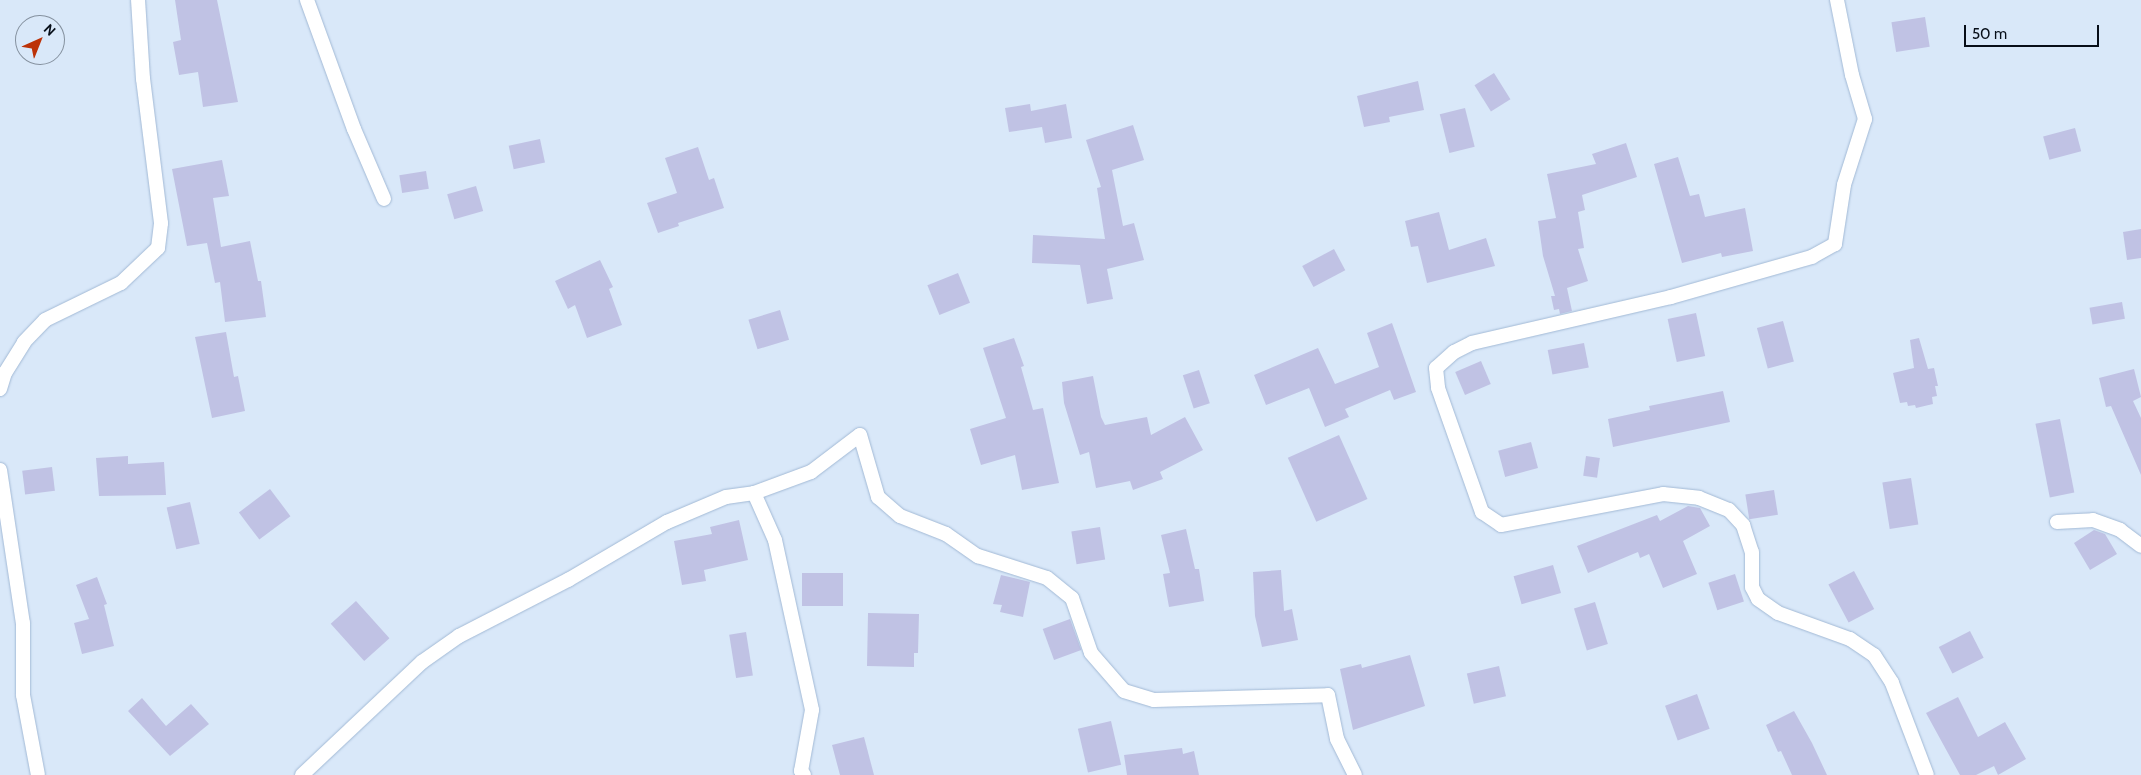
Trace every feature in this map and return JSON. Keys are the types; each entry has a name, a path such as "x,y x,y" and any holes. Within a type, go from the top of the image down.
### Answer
{"street":[{"path":"0,389 5,374 24,342 45,320 122,283 158,248 161,223 143,79 138,0"},
{"path":"307,0 344,103 384,199"},
{"path":"1837,0 1852,75 1865,119 1844,185 1835,244 1812,257 1671,297 1472,343 1436,368 1438,388 1482,512 1501,525 1663,494 1699,498 1729,510 1743,525 1752,552 1752,587 1758,599 1778,613 1850,639 1874,655 1892,683 1927,775"},
{"path":"302,775 422,662 459,636 568,580 667,522 726,496 754,493 811,472 860,435 878,497 900,516 946,534 978,556 1047,578 1072,598 1091,652 1124,692 1154,700 1328,695 1337,739 1354,775"},
{"path":"0,470 24,623 23,695 38,775"},
{"path":"754,493 775,540 812,710 801,770 804,775"},
{"path":"2057,522 2093,520 2120,530 2141,546"}],"building":[{"path":"175,0 217,0 238,102 203,107 198,72 179,75 173,42 181,40"},
{"path":"1925,17 1930,47 1896,52 1891,22"},
{"path":"1494,73 1510,99 1491,111 1474,85"},
{"path":"1418,81 1424,110 1389,117 1390,122 1364,127 1357,96"},
{"path":"1030,104 1031,111 1066,104 1072,138 1045,143 1042,127 1009,132 1005,108"},
{"path":"1465,108 1475,147 1449,153 1440,114"},
{"path":"1133,125 1144,160 1112,170 1123,226 1134,223 1144,260 1107,269 1113,299 1087,304 1080,265 1032,263 1033,235 1105,239 1097,188 1101,187 1086,140"},
{"path":"2075,128 2081,151 2049,160 2043,137"},
{"path":"540,139 545,162 514,169 509,146"},
{"path":"1626,143 1637,177 1582,195 1585,210 1578,212 1584,248 1578,249 1588,281 1567,288 1572,311 1560,314 1559,309 1554,310 1551,296 1555,296 1543,256 1538,221 1556,218 1547,174 1596,164 1592,154"},
{"path":"698,147 709,180 714,178 724,208 678,223 679,226 658,233 647,203 677,193 665,158"},
{"path":"1678,157 1690,196 1699,194 1705,217 1745,208 1753,251 1722,257 1721,253 1682,263 1654,164"},
{"path":"222,160 229,196 213,198 221,247 250,241 258,281 261,281 266,317 225,322 220,282 215,283 207,243 187,246 172,169"},
{"path":"426,171 429,189 402,193 399,175"},
{"path":"476,186 483,211 454,219 447,194"},
{"path":"1439,212 1449,250 1486,238 1495,266 1427,283 1418,246 1411,247 1405,221"},
{"path":"2141,229 2141,258 2127,260 2123,232"},
{"path":"1334,249 1345,270 1313,287 1302,266"},
{"path":"600,260 613,287 609,289 622,325 587,338 575,305 568,309 555,281"},
{"path":"958,273 970,303 939,315 927,285"},
{"path":"2122,302 2125,319 2092,324 2090,308"},
{"path":"780,310 789,340 758,349 748,320"},
{"path":"1696,313 1705,356 1677,362 1668,319"},
{"path":"1783,321 1794,362 1768,369 1757,328"},
{"path":"1392,323 1416,392 1394,400 1390,390 1345,409 1349,417 1325,427 1309,388 1266,405 1254,375 1318,348 1335,384 1379,367 1367,333"},
{"path":"226,332 234,377 238,376 245,411 212,418 195,337"},
{"path":"1014,338 1024,366 1021,367 1033,410 1043,408 1059,483 1022,490 1015,455 981,465 970,429 1006,418 983,348"},
{"path":"1919,338 1928,369 1934,368 1938,386 1935,386 1937,396 1932,397 1933,404 1916,408 1915,405 1908,406 1907,402 1900,403 1893,373 1914,368 1910,340"},
{"path":"1584,343 1589,368 1552,375 1548,350"},
{"path":"1481,361 1491,384 1465,395 1455,372"},
{"path":"2134,369 2141,397 2133,401 2141,418 2141,475 2111,406 2106,407 2099,378"},
{"path":"1199,370 1210,403 1194,409 1183,375"},
{"path":"1093,376 1101,417 1105,425 1147,417 1151,435 1185,417 1203,450 1160,472 1163,479 1133,490 1130,481 1096,488 1089,452 1080,455 1064,403 1062,382"},
{"path":"1723,391 1730,422 1613,447 1608,419 1650,410 1649,406"},
{"path":"2060,419 2074,493 2050,497 2035,424"},
{"path":"1339,435 1367,499 1316,522 1288,458"},
{"path":"1531,442 1538,468 1505,477 1498,451"},
{"path":"128,456 128,464 164,462 166,495 99,496 96,458"},
{"path":"1586,456 1600,458 1597,478 1583,476"},
{"path":"52,467 55,491 25,494 22,471"},
{"path":"1911,478 1918,524 1890,529 1882,483"},
{"path":"270,489 290,516 259,540 239,512"},
{"path":"1774,490 1778,515 1749,519 1745,495"},
{"path":"190,502 200,544 176,549 167,507"},
{"path":"1688,506 1700,508 1710,526 1683,541 1697,574 1663,588 1649,554 1640,558 1638,552 1588,573 1577,546 1657,515 1660,521"},
{"path":"739,520 748,560 704,570 706,581 682,585 674,541 712,534 710,527"},
{"path":"1100,527 1105,560 1077,564 1071,532"},
{"path":"1186,529 1195,569 1199,569 1204,601 1169,607 1163,574 1170,573 1161,535"},
{"path":"2094,530 2105,534 2117,554 2090,570 2074,543"},
{"path":"1553,565 1561,593 1522,604 1514,576"},
{"path":"1281,570 1284,611 1292,609 1298,640 1262,647 1255,616 1253,572"},
{"path":"1854,571 1874,609 1849,623 1828,585"},
{"path":"802,573 843,573 843,606 802,606"},
{"path":"1735,574 1744,602 1717,610 1708,583"},
{"path":"1001,575 1030,582 1023,617 1000,612 1002,605 993,604"},
{"path":"97,577 107,604 104,605 114,646 82,654 74,623 89,619 76,585"},
{"path":"356,601 389,638 364,661 331,624"},
{"path":"1595,602 1608,644 1587,651 1574,608"},
{"path":"868,613 919,614 918,653 914,653 914,667 867,666"},
{"path":"1070,619 1081,650 1054,660 1043,629"},
{"path":"1970,631 1984,658 1952,674 1939,647"},
{"path":"746,632 753,675 736,678 729,635"},
{"path":"1410,655 1425,706 1353,730 1340,669 1361,664 1362,668"},
{"path":"1499,666 1506,696 1474,704 1467,673"},
{"path":"1697,694 1710,729 1678,740 1665,706"},
{"path":"1958,697 1978,737 2005,722 2026,759 1998,775 1994,766 1976,775 1960,775 1926,713"},
{"path":"142,698 166,726 191,704 209,724 170,756 128,711"},
{"path":"1794,711 1827,775 1792,775 1781,751 1778,752 1766,725"},
{"path":"1111,721 1121,765 1088,772 1078,729"},
{"path":"864,737 874,775 840,775 832,745"},
{"path":"1182,748 1183,754 1194,751 1199,775 1127,775 1124,755"}]}
